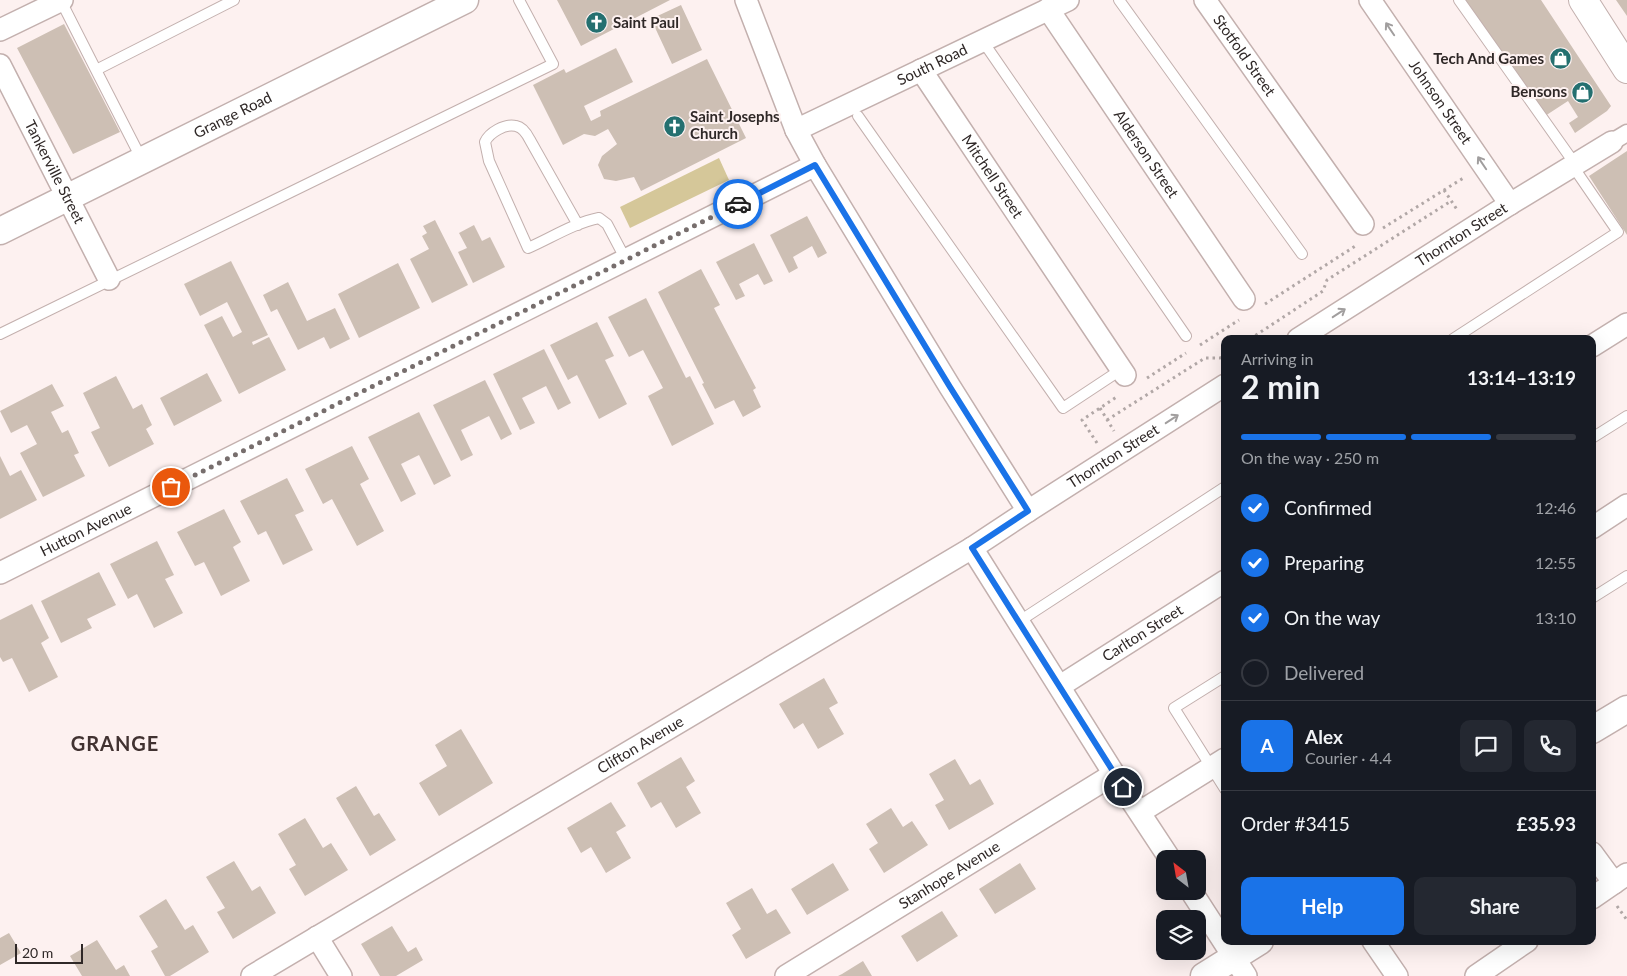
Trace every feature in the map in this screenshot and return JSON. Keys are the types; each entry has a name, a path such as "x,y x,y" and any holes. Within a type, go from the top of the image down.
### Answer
{"main road":[{"path":"1583,0 1627,69"}],"street":[{"path":"0,30 61,0"},
{"name":"Grange Road","path":"0,231 465,0"},
{"path":"746,0 796,130 815,165 1028,511"},
{"name":"South Road","path":"796,130 1068,0"},
{"name":"Stotfold Street","path":"1205,0 1369,232"},
{"name":"Johnson Street","path":"1370,0 1510,204"},
{"name":"Alderson Street","path":"1048,9 1248,309"},
{"name":"Tankerville Street","path":"0,64 109,279"},
{"name":"Mitchell Street","path":"921,70 1063,282 1123,379"},
{"name":"Thornton Street","path":"1304,335 1510,204 1620,138"},
{"name":"Hutton Avenue","path":"0,572 815,165"},
{"path":"1596,343 1627,324"},
{"name":"Thornton Street","path":"1028,511 1221,388"},
{"path":"1596,525 1627,505"},
{"name":"Clifton Avenue","path":"252,976 972,548 1028,511"},
{"path":"972,548 1114,774 1164,850"},
{"name":"Carlton Street","path":"1060,686 1221,584"},
{"path":"1596,728 1627,709"},
{"path":"1140,812 1218,763"},
{"name":"Stanhope Avenue","path":"786,976 1114,774"},
{"path":"1596,858 1620,879 1596,895"},
{"path":"1197,900 1221,938"},
{"path":"317,937 341,976"},
{"path":"1226,945 1240,967"},
{"path":"1204,976 1240,967 1257,945"},
{"path":"1376,945 1396,976"},
{"path":"1476,976 1518,945"}],"lane":[{"path":"61,0 142,160"},
{"path":"96,70 234,0"},
{"path":"0,334 109,279 553,64 519,0"},
{"path":"1119,0 1302,254"},
{"path":"1459,0 1574,165 1618,232 1459,335"},
{"path":"982,40 1186,336"},
{"path":"858,116 1063,408 1123,379"},
{"path":"578,225 524,131 514,125 489,136 485,142 489,162 528,248 578,225 588,220 599,218 607,224 626,260"},
{"path":"1596,435 1627,416"},
{"path":"1018,622 1221,490"},
{"path":"1596,595 1627,576"},
{"path":"1218,763 1174,708 1221,679"}],"path":[{"path":"1147,378 1248,309 1369,232 1469,174"},
{"path":"1444,190 1460,214"},
{"path":"1256,335 1323,291 1327,280 1452,201"},
{"path":"1107,420 1206,358 1221,357"},
{"path":"1102,450 1082,420 1100,408 1123,379"},
{"path":"1100,408 1116,432"}],"shaded area":[{"path":"719,158 729,180 630,228 620,207"}],"building":[{"name":"Saint Paul","path":"557,0 670,0 581,46"},
{"path":"1463,0 1541,0 1611,106 1607,111 1575,133 1569,123 1578,117 1568,101 1545,116"},
{"path":"1616,0 1627,0 1627,16"},
{"path":"681,5 702,50 672,64 651,19"},
{"path":"64,24 120,132 73,154 17,48"},
{"name":"Saint Josephs Church","path":"616,48 633,82 584,106 591,121 601,116 600,111 707,59 746,138 641,191 634,177 616,181 604,179 598,165 602,156 617,144 608,129 595,136 584,134 563,145 533,85 564,69 566,73"},
{"path":"1627,151 1627,235 1589,176"},
{"path":"807,216 827,253 818,258 812,246 793,257 798,268 789,273 770,235"},
{"path":"435,220 468,285 432,303 410,259 429,249 422,236 427,233 423,226"},
{"path":"474,225 482,241 490,237 505,267 473,283 458,252 467,248 459,233"},
{"path":"754,243 773,281 764,285 758,274 739,284 745,296 736,300 716,262"},
{"path":"231,261 268,335 252,342 253,345 269,337 286,370 239,394 204,325 222,316 233,337 242,332 227,302 200,316 184,284"},
{"path":"398,263 420,308 359,338 338,294"},
{"path":"701,269 720,305 714,308 756,388 753,390 761,407 743,417 734,400 715,409 658,292"},
{"path":"288,282 307,321 335,308 350,339 330,349 324,337 298,350 277,309 271,312 263,295"},
{"path":"646,298 686,378 690,376 714,424 672,446 648,396 663,388 643,350 629,357 608,317"},
{"path":"597,322 614,356 605,360 627,404 599,419 577,375 568,380 550,345"},
{"path":"544,349 571,403 558,410 546,386 522,398 535,423 520,430 493,374"},
{"path":"207,373 222,401 174,426 160,398"},
{"path":"116,376 133,409 142,404 152,425 146,429 154,444 109,467 91,432 100,428 83,393"},
{"path":"485,380 512,434 501,440 489,416 461,430 473,455 461,461 433,405"},
{"path":"52,384 64,406 51,412 62,433 68,430 79,453 74,455 85,476 43,497 20,453 37,444 27,425 11,433 0,411"},
{"path":"419,412 451,476 434,485 419,455 401,464 416,494 401,502 368,437"},
{"path":"352,446 369,479 360,484 384,531 357,546 332,499 323,504 305,469"},
{"path":"0,456 10,476 21,470 37,500 0,519"},
{"path":"287,478 304,511 295,515 313,550 283,565 266,531 258,535 240,501"},
{"path":"224,509 241,542 233,547 250,581 221,596 204,562 195,566 177,532"},
{"path":"157,541 174,575 165,579 183,613 154,628 137,594 128,599 110,564"},
{"path":"99,572 116,605 87,619 92,628 61,643 41,601"},
{"path":"32,604 49,638 41,643 58,677 29,692 12,658 3,662 0,657 0,620"},
{"path":"824,678 838,703 829,708 844,734 818,749 803,723 794,729 779,704"},
{"path":"461,729 493,783 439,816 419,783 447,766 435,745"},
{"path":"681,757 695,781 686,787 701,813 676,828 661,802 651,808 637,783"},
{"path":"955,759 970,785 980,779 994,804 949,830 935,805 944,800 929,774"},
{"path":"356,786 374,816 379,813 396,840 370,856 336,798"},
{"path":"611,802 626,826 616,832 631,858 606,873 591,847 581,853 567,828"},
{"path":"891,808 903,827 912,821 928,845 884,873 869,849 878,843 866,824"},
{"path":"305,818 323,848 331,843 348,870 305,896 289,869 296,865 278,834"},
{"path":"234,861 252,891 260,886 276,913 233,939 217,912 225,908 206,877"},
{"path":"833,863 849,890 807,915 791,889"},
{"path":"1020,863 1036,889 995,914 979,889"},
{"path":"752,888 767,914 776,909 791,933 746,959 732,935 741,929 726,903"},
{"path":"166,899 185,930 193,925 209,952 170,976 165,976 151,951 158,947 139,916"},
{"path":"942,911 958,936 917,962 901,936"},
{"path":"392,926 408,952 416,947 423,960 396,976 380,976 361,944"},
{"path":"9,933 21,953 0,965 0,938"},
{"path":"97,940 116,970 124,965 130,976 82,976 70,956"},
{"path":"863,961 872,976 838,976 842,974"}],"way so far":[{"path":"171,487 738,204"}],"place":[{"name":"Saint Paul","path":"597,23"},
{"name":"Tech And Games","path":"1560,59"},
{"name":"Bensons","path":"1583,92"},
{"name":"Saint Josephs Church","path":"674,126"}],"district":[{"name":"GRANGE","path":"115,744"}],"route":[{"path":"738,204 815,165 1028,511 972,548 1123,787"}]}
